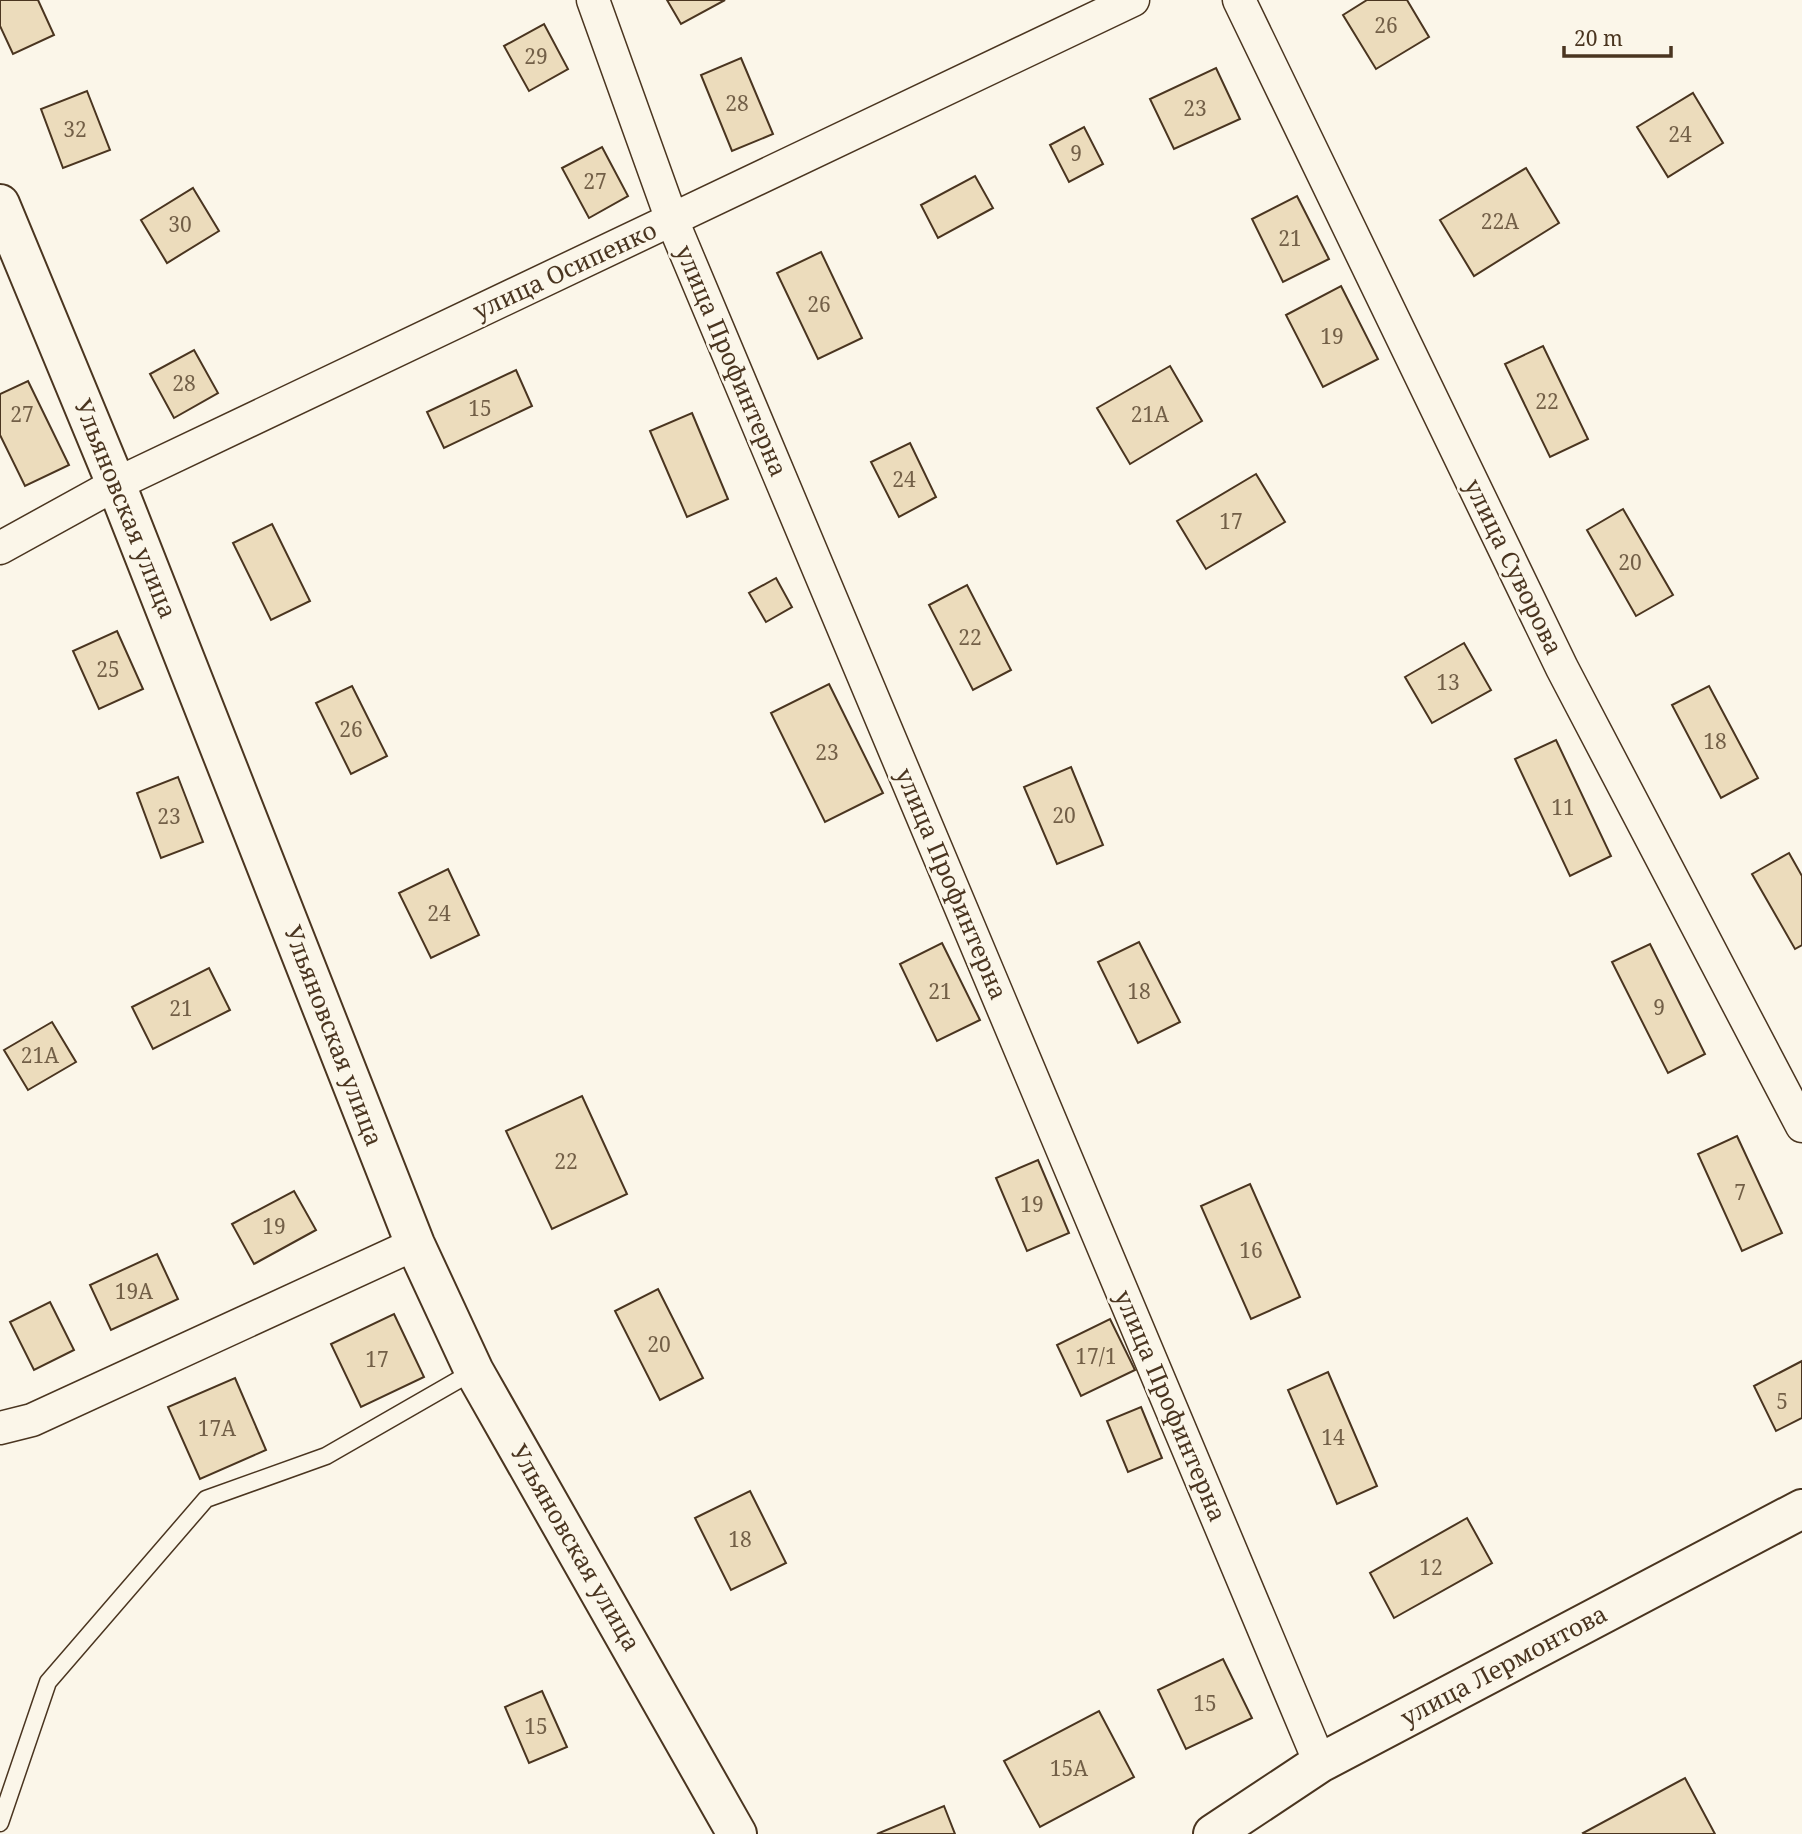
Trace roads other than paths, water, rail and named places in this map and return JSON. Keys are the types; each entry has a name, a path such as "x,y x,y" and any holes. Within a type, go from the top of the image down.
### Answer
{"street":[{"name":"улица Профинтерна","path":"593,0 672,220 1320,1763"},
{"name":"улица Осипенко","path":"0,548 116,484 1133,0"},
{"name":"улица Суворова","path":"1238,0 1562,668 1802,1126"},
{"name":"Ульяновская улица","path":"0,204 116,484 415,1244 474,1371 737,1834"},
{"path":"0,1427 32,1420 415,1244"},
{"name":"улица Лермонтова","path":"1213,1834 1320,1763 1802,1509"}],"lane":[{"path":"0,1823 48,1682 206,1499 326,1456 474,1371"}]}
